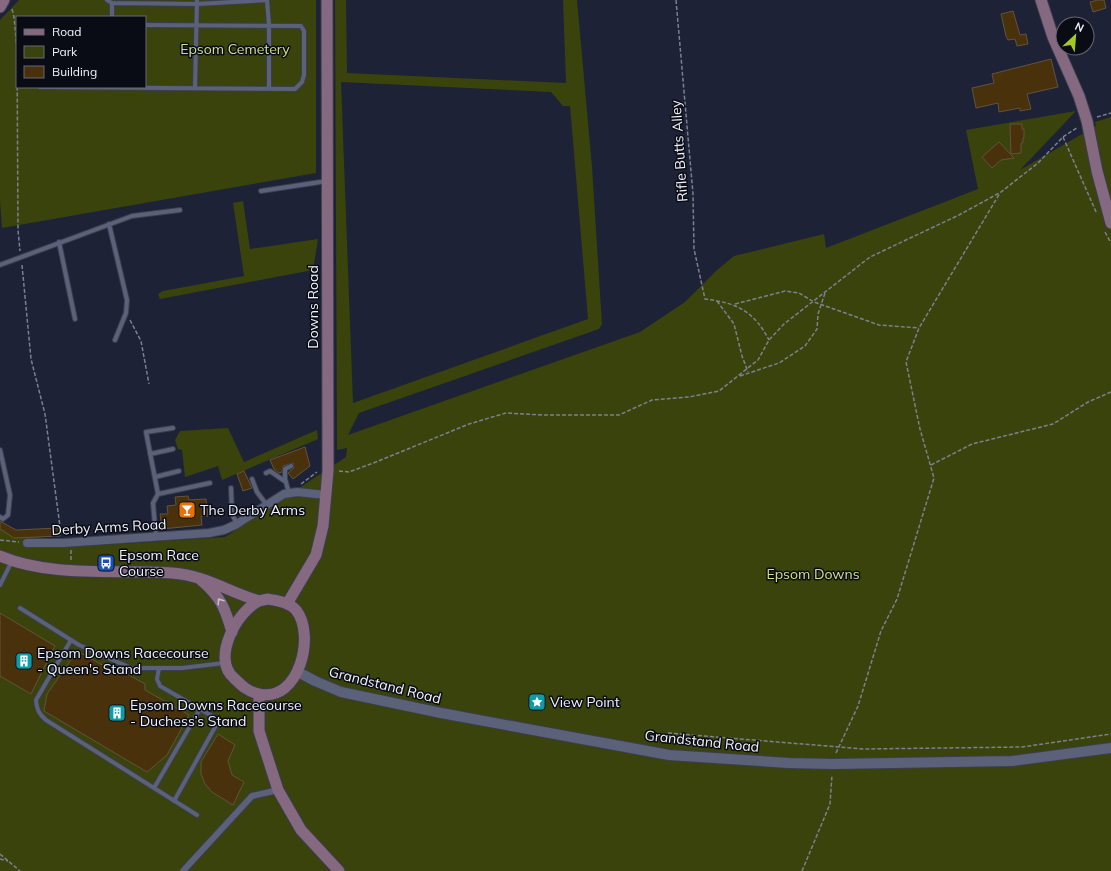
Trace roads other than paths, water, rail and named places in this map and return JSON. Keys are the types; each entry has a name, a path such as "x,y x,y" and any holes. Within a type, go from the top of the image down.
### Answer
{"main road":[{"name":"Downs Road","path":"287,604 316,555 323,526 328,472 327,0"},
{"path":"1041,0 1053,38 1080,96 1087,121 1108,227"},
{"path":"0,556 12,561 71,571 173,573 198,577 216,583 237,594 259,601"},
{"path":"198,577 214,591 224,606 232,632"},
{"path":"268,599 282,601 295,609 303,624 304,648 298,672 283,690 260,695 248,690 231,676 225,662 226,647 240,617 259,601 268,599"},
{"path":"260,695 259,731 278,790 301,830 339,871"}],"street":[{"path":"293,493 326,495"},
{"name":"Derby Arms Road","path":"27,543 63,543 156,538 209,533 224,530 237,524 251,517 266,504 284,494 293,493"},
{"name":"Grandstand Road","path":"298,672 342,692 441,713 669,755 789,763 833,764 1012,761 1111,748"},
{"path":"183,871 252,796 278,790"}],"lane":[{"path":"107,0 112,3 267,0 269,25 269,88"},
{"path":"195,88 198,25 197,2"},
{"path":"112,3 112,16"},
{"path":"146,24 301,26 304,31 304,75 302,82 295,89 146,87"},
{"path":"262,191 328,181"},
{"path":"0,265 132,216 180,210"},
{"path":"109,224 127,300 126,313 115,340"},
{"path":"59,242 75,319"},
{"path":"156,538 153,503 158,494 146,432 173,428"},
{"path":"150,454 173,449"},
{"path":"0,450 10,495 8,515 3,519 0,517"},
{"path":"286,482 285,470 291,466"},
{"path":"266,473 270,471 286,482 293,493"},
{"path":"155,477 179,472"},
{"path":"252,479 257,492 266,504"},
{"path":"158,494 210,483"},
{"path":"231,488 232,514 237,524"},
{"path":"0,585 12,561"},
{"path":"20,608 71,640 131,668 182,668 225,662"},
{"path":"71,640 36,700 40,715 197,815"},
{"path":"159,668 157,680 160,686 219,720 174,801"},
{"path":"154,788 200,709"}],"place":[{"name":"The Derby Arms","path":"187,510"},
{"name":"Epsom Race Course","path":"106,563"},
{"name":"Epsom Downs Racecourse - Queen's Stand","path":"24,661"},
{"name":"View Point","path":"537,702"},
{"name":"Epsom Downs Racecourse - Duchess’s Stand","path":"117,713"}],"park label":[{"name":"Epsom Cemetery","path":"235,49"},
{"name":"Epsom Downs","path":"813,574"}]}
